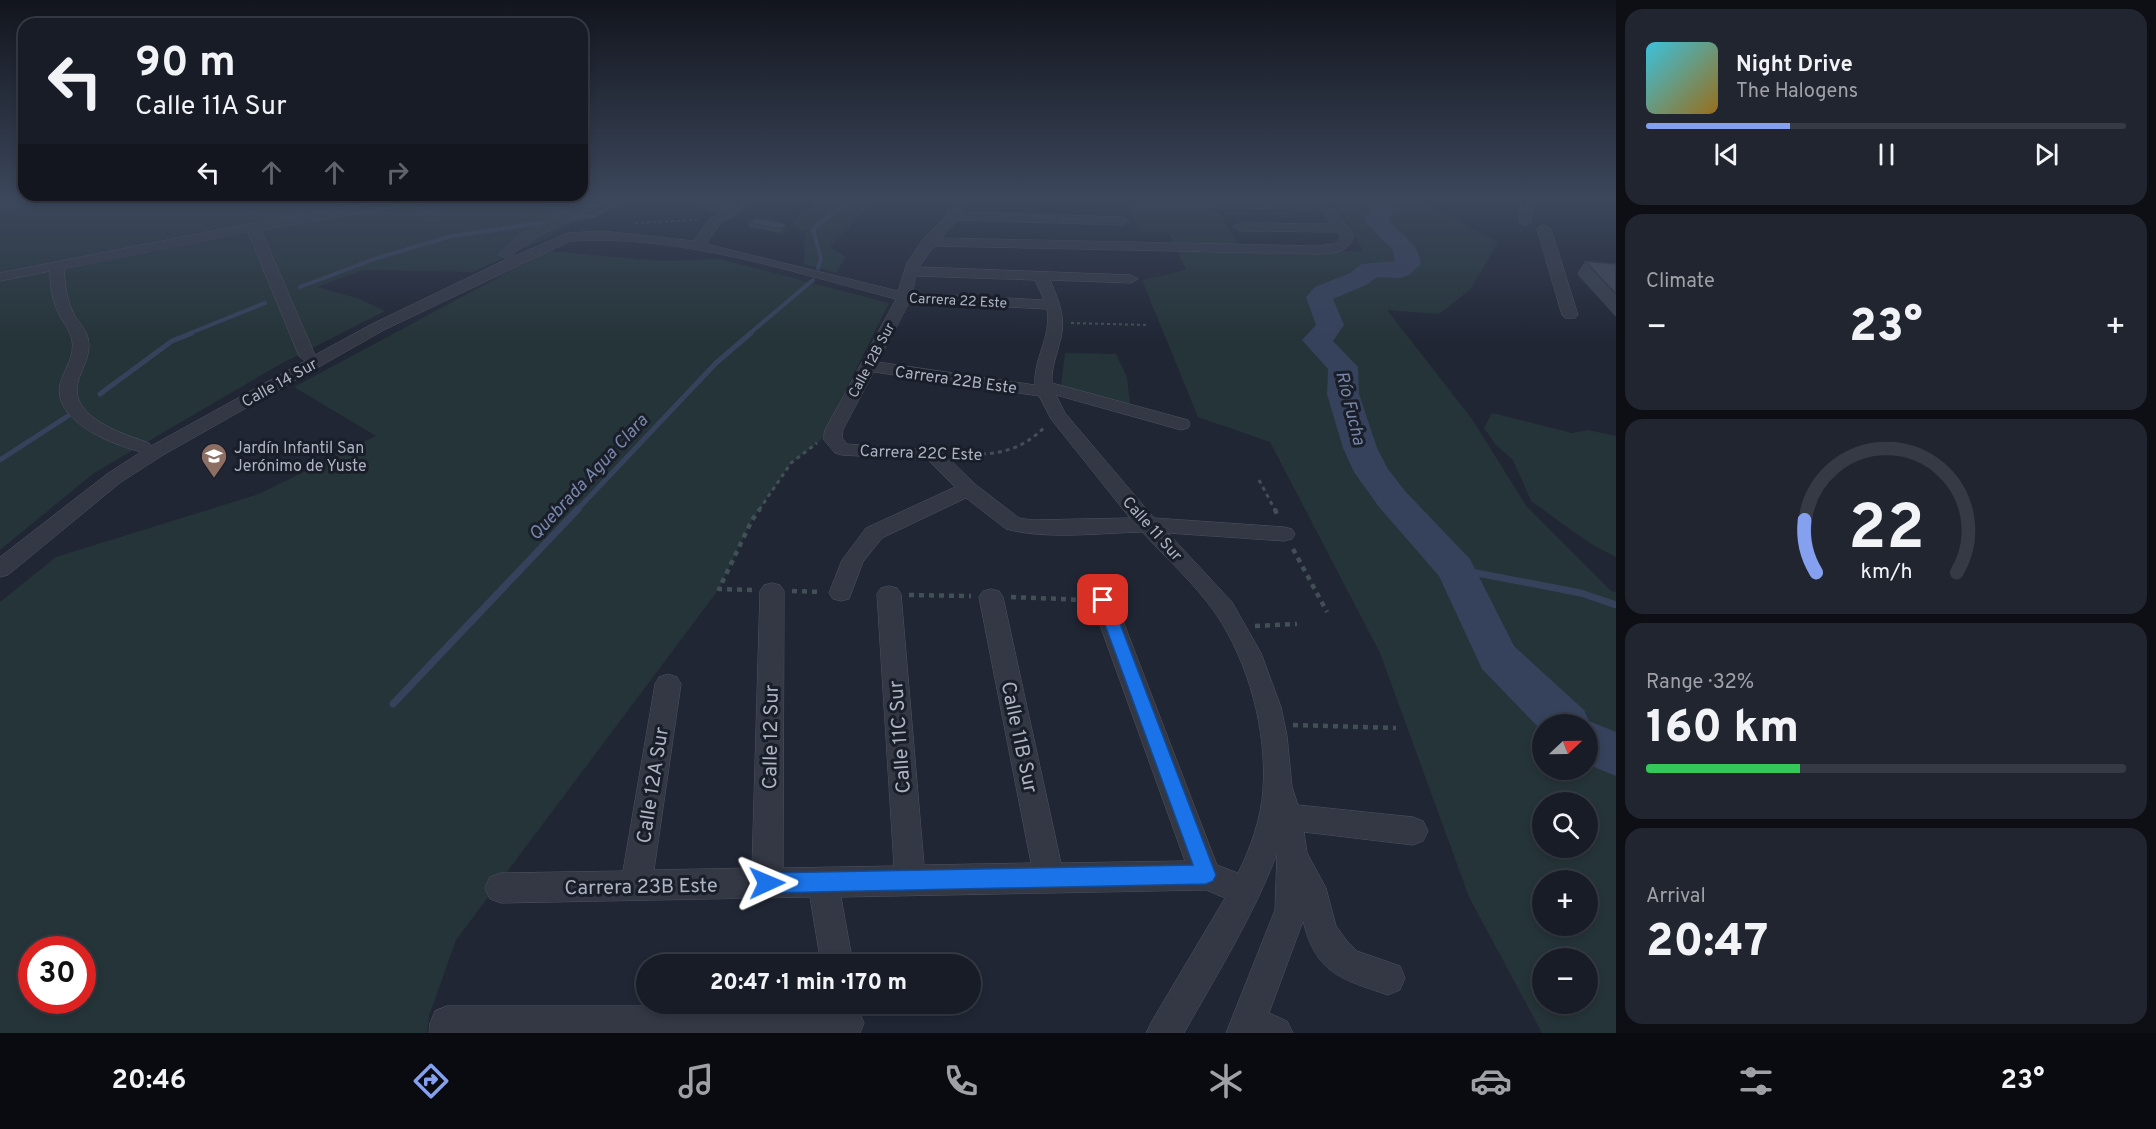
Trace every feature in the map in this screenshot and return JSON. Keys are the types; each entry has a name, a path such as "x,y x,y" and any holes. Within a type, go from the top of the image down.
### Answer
{"street":[{"path":"0,277 156,246"},
{"path":"261,246 307,356"},
{"path":"506,255 513,246"},
{"name":"Calle 14 Sur","path":"0,569 114,478 176,440 405,314 545,246"},
{"name":"Carrera 22 Este","path":"699,246 905,297 1054,314"},
{"name":"Calle 12B Sur","path":"834,430 905,297 910,271 925,246"},
{"path":"1076,246 1070,260 1077,277"},
{"path":"1088,246 1317,250 1341,246"},
{"path":"1549,246 1570,315"},
{"path":"57,266 59,298 78,332 81,348 68,385 70,404 99,429 142,447"},
{"path":"910,271 1131,279"},
{"path":"1041,276 1054,314 1042,371 1043,389"},
{"name":"Carrera 22B Este","path":"868,366 1043,389 1181,424"},
{"name":"Calle 11 Sur","path":"1043,389 1057,415 1147,525 1204,583 1237,627 1258,679 1278,759 1278,787 1274,815 1246,891 1164,1033"},
{"name":"Carrera 22C Este","path":"834,430 832,439 842,448 934,455"},
{"path":"934,455 968,489 1013,524 1032,527 1147,525 1284,534"},
{"path":"841,592 853,560 874,533 968,489"},
{"name":"Calle 12 Sur","path":"767,883 772,591"},
{"name":"Calle 11C Sur","path":"889,594 910,880"},
{"name":"Calle 11B Sur","path":"991,597 1049,878"},
{"path":"1103,600 1206,875"},
{"name":"Calle 12A Sur","path":"636,886 668,684"},
{"name":"Calle 11 Sur","path":"1255,1030 1276,952 1291,910 1292,856 1288,817 1278,787"},
{"path":"1288,817 1413,831"},
{"path":"1292,856 1310,888 1322,933 1335,953 1347,964 1388,978"},
{"name":"Carrera 23B Este","path":"501,888 1206,875 1246,891"},
{"path":"823,882 835,954"},
{"path":"447,1028 847,1020"}],"path":[{"path":"1054,314 1149,325"},
{"name":"Carrera 22C Este","path":"934,455 995,454 1011,451 1034,440 1057,415"},
{"path":"719,589 752,520 791,463 834,430"},
{"path":"1237,627 1297,624"},
{"path":"1271,725 1396,728"}],"shaded area":[{"path":"0,246 528,246 473,272 363,270 317,287 360,299 385,311 275,367 94,473 0,550"},
{"path":"805,246 831,246 846,257 836,273 804,264"},
{"path":"1175,246 1239,246 1243,253 1363,251 1360,246 1496,246 1471,289 1439,314 1387,310 1472,419 1527,507 1611,591 1616,592 1616,1033 1542,1033 1469,897 1380,653 1270,442 1198,417 1142,280 1186,270"},
{"path":"548,251 660,261 720,259 889,303 820,441 791,463 752,520 719,589 456,940 429,1016 427,1033 0,1033 0,602 56,557 259,494 376,436 294,387"},
{"path":"1065,353 1116,354 1127,377 1130,404 1061,386"},
{"path":"1492,413 1572,433 1588,430 1616,436 1616,557 1591,544 1531,501 1513,460 1495,444 1484,428"}],"building":[{"path":"1585,261 1616,264 1616,294"}],"waterway":[{"path":"300,287 377,258 417,246"},
{"name":"Quebrada Agua Clara","path":"818,246 821,259 818,268"},
{"name":"Río Fucha","path":"1401,246 1408,257 1408,264 1400,270 1371,269 1359,278 1324,292 1319,297 1330,325 1326,333 1316,340 1343,367 1343,394 1360,448 1372,472 1392,499 1456,569 1498,657 1555,714"},
{"name":"Quebrada Agua Clara","path":"749,334 813,280"},
{"path":"188,334 265,303"},
{"path":"100,394 172,341 192,333"},
{"name":"Quebrada Agua Clara","path":"577,510 716,363 751,333"},
{"path":"0,460 74,412"},
{"name":"Quebrada Agua Clara","path":"393,704 578,509"},
{"path":"1456,569 1581,593 1616,605"},
{"name":"Río Fucha","path":"1598,746 1616,755"}],"place":[{"name":"Jardín Infantil San Jerónimo de Yuste","path":"214,479"}],"route":[{"path":"767,883 1206,875 1103,600"}]}
